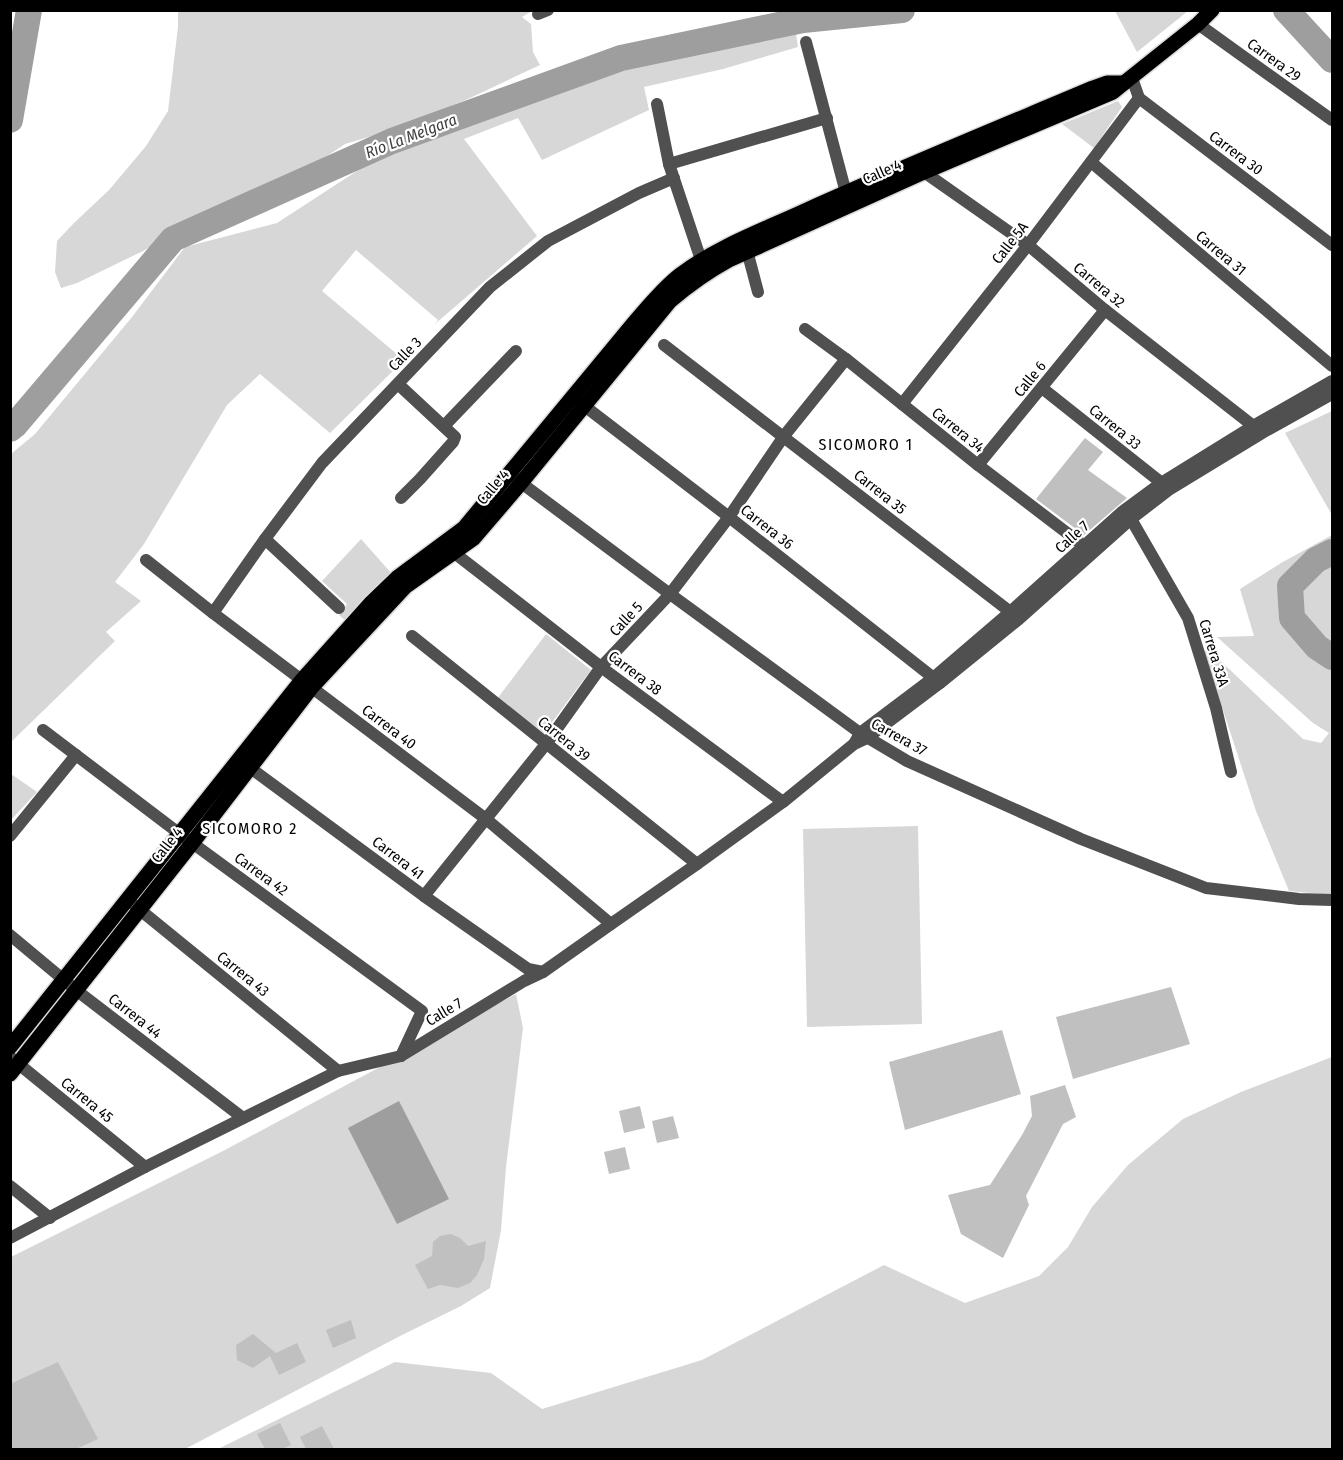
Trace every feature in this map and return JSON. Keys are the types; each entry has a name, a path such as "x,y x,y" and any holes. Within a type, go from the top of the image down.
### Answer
{"main road":[{"name":"Calle 4","path":"13,1065 76,990 134,905 307,684 406,586 448,548 474,538 515,478 578,401 704,266 846,193 923,167 1100,99 1113,92 1198,24 1212,10"},
{"name":"Calle 4","path":"746,245 923,167"},
{"name":"Calle 4","path":"10,1047 63,980 134,905"}],"street":[{"name":"Carrera 29","path":"1198,24 1332,120"},
{"path":"806,42 828,118 846,193"},
{"path":"1128,80 1139,98"},
{"name":"Calle 5A","path":"902,404 1028,245 1139,98"},
{"name":"Carrera 30","path":"1139,98 1332,245"},
{"path":"657,104 669,164 704,266"},
{"path":"669,164 828,118"},
{"name":"Carrera 31","path":"1091,162 1332,366"},
{"name":"Carrera 32","path":"923,167 1028,245 1105,310 1258,429"},
{"name":"Calle 3","path":"213,613 322,463 490,286 548,241 674,178"},
{"path":"746,245 758,292"},
{"name":"Calle 6","path":"978,465 1105,310"},
{"name":"Carrera 34","path":"805,329 1088,549"},
{"name":"Carrera 35","path":"664,345 1014,615"},
{"path":"444,426 516,351"},
{"name":"Calle 5","path":"424,896 546,744 601,667 669,594 729,517 784,436 846,359"},
{"name":"Calle 7","path":"10,1238 145,1167 338,1071 401,1056 524,981 543,972 783,802 860,738 937,680 1088,549 1123,511 1332,381"},
{"path":"398,384 455,437 453,442 401,498"},
{"name":"Carrera 33","path":"1042,388 1166,486"},
{"name":"Calle 7","path":"1258,429 1332,394"},
{"name":"Carrera 36","path":"578,401 937,680"},
{"name":"Carrera 37","path":"515,478 860,738 1081,839 1206,888 1299,899 1332,900"},
{"name":"Calle 7","path":"1088,549 1131,519 1166,486"},
{"name":"Carrera 33A","path":"1131,519 1188,618 1216,708 1231,772"},
{"path":"265,539 339,608"},
{"name":"Carrera 38","path":"448,548 601,667 783,802"},
{"name":"Carrera 40","path":"146,560 486,819 611,924"},
{"name":"Carrera 39","path":"412,636 697,864"},
{"name":"Carrera 42","path":"43,730 422,1011 401,1056"},
{"path":"10,836 76,756"},
{"name":"Carrera 41","path":"245,763 424,896 528,969 543,972"},
{"name":"Carrera 43","path":"134,905 338,1071"},
{"name":"Carrera 44","path":"10,935 63,980 243,1118"},
{"name":"Carrera 45","path":"13,1065 145,1167"},
{"path":"10,1186 50,1218"}],"shaded area":[{"path":"178,11 532,11 522,17 531,24 533,52 540,65 399,128 345,144 309,168 242,195 143,251 77,283 61,288 55,272 57,241 109,190 146,146 168,111"},
{"path":"1115,11 1188,11 1137,52"},
{"path":"795,27 798,47 723,69 644,87 649,110 542,160 518,118 464,139 537,236 435,324 438,320 356,250 322,291 404,360 330,433 260,374 227,405 144,544 115,582 141,601 106,632 115,641 11,742 11,454 35,434 132,317 185,247 277,223 383,154 618,64"},
{"path":"1118,101 1122,107 1094,148 1062,124"},
{"path":"1332,411 1332,515 1285,433"},
{"path":"1332,535 1332,895 1289,891 1256,811 1204,652 1208,649 1303,739 1321,743 1329,733 1313,723 1217,637 1254,636 1240,589"},
{"path":"361,539 392,574 346,621 339,615 347,604 322,581"},
{"path":"546,634 591,670 544,733 497,699"},
{"path":"11,774 37,792 11,820"},
{"path":"918,826 922,1024 807,1027 803,829"},
{"path":"516,994 523,1028 506,1167 501,1230 490,1288 461,1306 185,1449 11,1450 11,1257 223,1151"},
{"path":"1332,1057 1332,1449 216,1450 395,1362 491,1373 542,1409 702,1360 884,1265 965,1303 1039,1276 1068,1247 1092,1207 1128,1165 1183,1119 1241,1092"},
{"path":"399,1101 449,1199 397,1224 348,1128"}],"building":[{"path":"1085,438 1103,452 1088,470 1127,498 1084,535 1036,499"},
{"path":"1171,987 1190,1044 1073,1079 1056,1017"},
{"path":"1002,1030 1021,1094 905,1130 889,1062"},
{"path":"1065,1085 1076,1117 1063,1124 1026,1196 1029,1205 1003,1258 961,1234 948,1195 990,1185 1032,1116 1030,1096"},
{"path":"640,1106 645,1128 624,1133 619,1111"},
{"path":"673,1116 679,1138 657,1143 652,1121"},
{"path":"625,1147 630,1169 609,1174 604,1152"},
{"path":"451,1234 460,1238 468,1246 486,1241 484,1259 477,1275 470,1283 458,1288 440,1285 428,1289 415,1265 432,1256 433,1242 440,1236"},
{"path":"351,1320 356,1338 333,1348 326,1330"},
{"path":"253,1334 276,1353 297,1343 306,1362 279,1375 270,1356 253,1368 237,1360 236,1345"},
{"path":"58,1362 98,1439 76,1449 10,1449 10,1384"},
{"path":"280,1423 291,1445 282,1449 265,1449 257,1434"},
{"path":"322,1426 334,1449 306,1449 300,1437"}],"waterway":[{"path":"10,120 29,10"},
{"name":"Río La Melgara","path":"10,429 173,239 392,141 621,58 803,20 902,10"},
{"name":"Río La Melgara","path":"1286,10 1332,60"},
{"name":"Río La Melgara","path":"1332,552 1316,560 1290,586 1292,618 1317,647 1332,657"}],"district":[{"name":"SICOMORO 1","path":"866,444"},
{"name":"SICOMORO 2","path":"250,828"}]}
